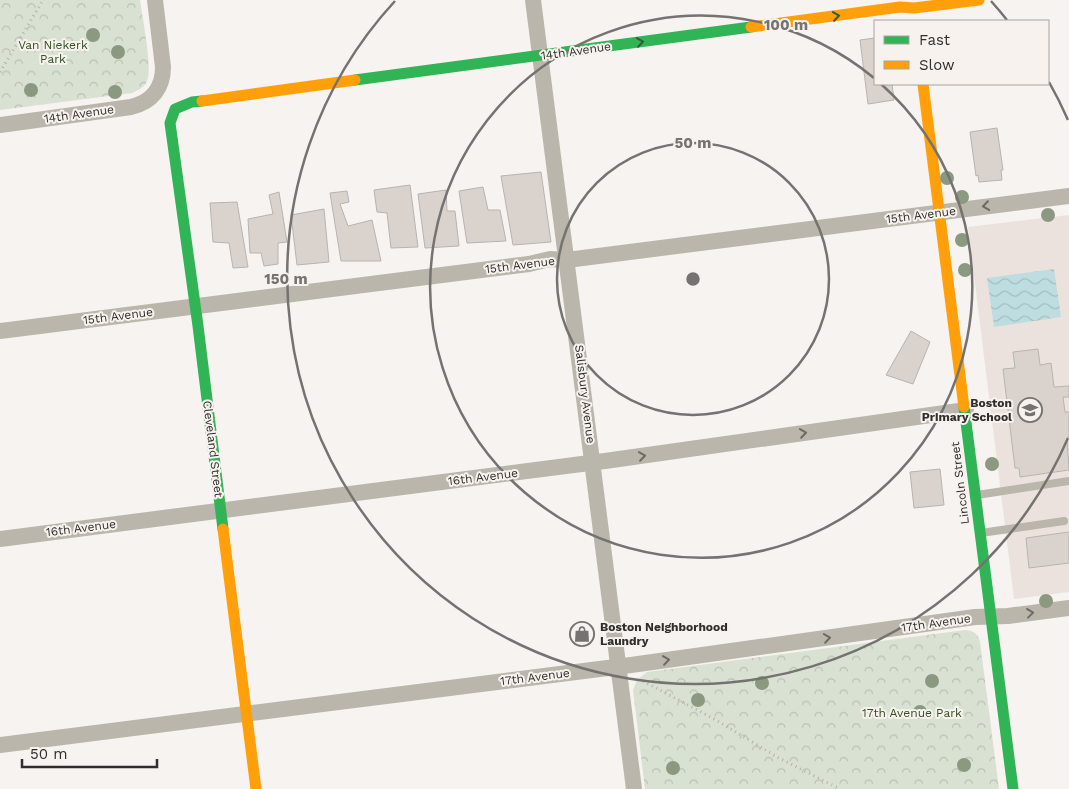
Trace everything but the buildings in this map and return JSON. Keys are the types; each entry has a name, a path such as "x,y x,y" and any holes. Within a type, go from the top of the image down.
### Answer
{"street":[{"name":"14th Avenue","path":"0,125 131,107 148,101 160,86 163,77 155,0"},
{"name":"Salisbury Avenue","path":"533,0 634,789"},
{"name":"14th Avenue","path":"175,109 192,102 913,4 978,0"},
{"path":"913,4 915,20"},
{"name":"Lincoln Street","path":"923,85 1013,789"},
{"name":"Cleveland Street","path":"175,109 170,123 256,789"},
{"name":"15th Avenue","path":"0,331 529,264 550,259 567,260 1069,196"},
{"name":"16th Avenue","path":"0,539 593,462 966,410"},
{"name":"17th Avenue","path":"0,745 617,667 991,616 1008,616 1069,608"}],"lane":[{"path":"976,495 1069,481"},
{"path":"980,533 1064,521"}],"path":[{"path":"0,72 43,0"},
{"path":"642,680 716,720 777,757 840,789"}],"shaded area":[{"name":"Boston Primary School","path":"1069,215 1069,592 1014,599 968,227"}],"green space":[{"name":"Van Niekerk Park","path":"0,0 140,0 149,66 149,75 146,83 132,93 0,110"},
{"name":"17th Avenue Park","path":"965,630 975,633 980,642 999,789 645,789 633,690 637,680 647,672"}],"water":[{"path":"1054,269 1061,317 994,327 987,278"}],"traffic: fast":[{"path":"355,80 751,27"},
{"path":"202,101 192,102 175,109 170,123 223,529"},
{"path":"964,407 1013,789"}],"traffic: slow":[{"path":"751,27 900,7 914,8 979,0"},
{"path":"202,101 355,80"},
{"path":"923,85 964,407"},
{"path":"223,529 256,789"}],"place":[{"name":"Boston Primary School","path":"1030,410"},
{"name":"Boston Neighborhood Laundry","path":"582,634"}]}
